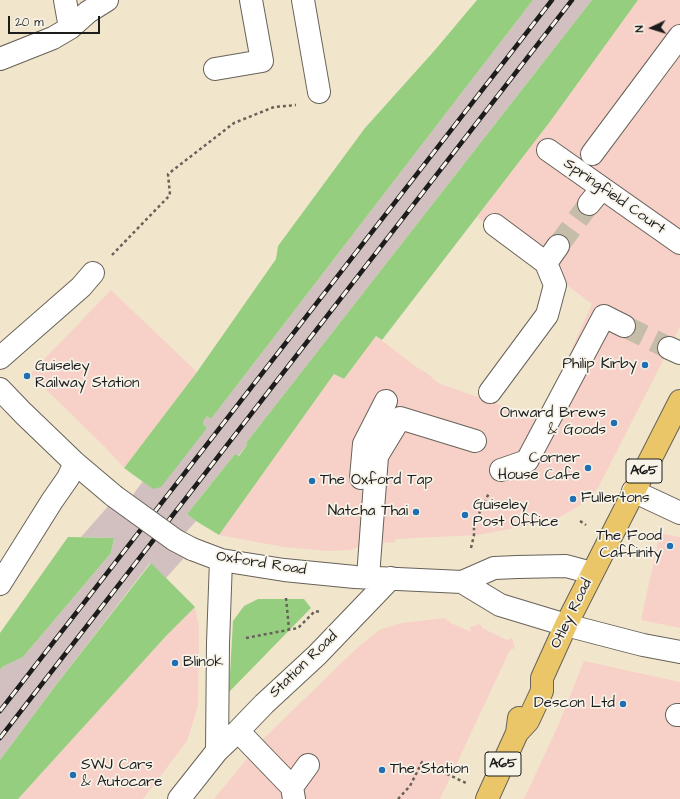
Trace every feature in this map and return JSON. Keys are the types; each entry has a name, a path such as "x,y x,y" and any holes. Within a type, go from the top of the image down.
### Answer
{"main road":[{"name":"Otley Road","path":"490,798 517,733 528,721 542,692 542,678 566,625 680,401"}],"street":[{"path":"64,0 70,28"},
{"path":"0,59 53,38 70,28 88,12 107,0"},
{"path":"215,69 262,60 251,0"},
{"path":"303,0 319,92"},
{"path":"592,154 680,36"},
{"name":"Springfield Court","path":"548,150 596,196 680,243"},
{"path":"490,392 547,315 555,285 552,255 495,225"},
{"path":"0,358 81,287 93,273"},
{"path":"501,470 527,461 604,316 624,326"},
{"name":"Oxford Road","path":"0,388 23,413 75,463 114,496 175,540 192,549 221,560 284,570 361,577 462,582 494,568 566,566 592,573"},
{"path":"361,577 355,549 364,444 386,401"},
{"path":"361,577 377,456 400,418 475,441"},
{"path":"0,584 68,478 75,463"},
{"path":"634,491 680,513"},
{"path":"216,751 221,560"},
{"name":"Station Road","path":"179,799 216,751 317,655 391,578"},
{"name":"Oxford Road","path":"462,582 500,605 566,625 643,645 680,652"},
{"path":"238,731 293,793 308,765"}],"path":[{"path":"93,273 170,195 168,174 234,123 274,107 296,105 319,92"},
{"path":"474,536 474,524 501,470"},
{"path":"580,521 588,527"},
{"path":"218,643 298,628 316,610 321,612"},
{"path":"398,799 410,786 422,762 451,775"}],"shaded area":[{"path":"533,0 592,0 246,443 247,445 238,456 235,454 187,514 196,521 172,548 184,558 166,578 150,563 0,760 0,670 2,667 23,657 111,553 114,538 81,537 111,503 122,510 143,481 153,489 207,428 203,424 207,416 211,419"},
{"path":"638,0 680,0 680,327 598,488 584,503 558,518 526,526 477,535 396,539 395,542 366,544 351,550 329,551 284,547 219,535 334,374 344,379 376,336 438,383 540,419 592,304 477,217 549,123"},
{"path":"111,290 197,372 124,468 105,447 30,374"},
{"path":"660,533 680,537 680,628 641,620"},
{"path":"195,607 199,627 198,706 187,741 143,799 18,799 167,635"},
{"path":"445,618 451,623 471,632 470,627 480,624 482,628 507,640 512,638 515,648 510,650 440,799 214,799 263,739 356,649 379,630 402,623"},
{"path":"584,661 680,682 680,799 524,799 558,726"}],"green space":[{"path":"477,0 533,0 211,419 207,416 203,424 207,428 161,487 153,489 124,468 197,372 276,259 278,246 365,128 435,50"},
{"path":"592,0 638,0 549,123 382,340 376,336 344,379 334,374 219,535 196,521 187,514 235,454 239,456 247,445 246,443"},
{"path":"68,537 114,538 111,553 23,657 2,667 0,670 0,633"},
{"path":"151,563 195,607 167,635 18,799 0,799 0,760"},
{"path":"258,599 304,599 311,608 229,692 233,621 244,606"}],"tunnel":[{"path":"558,246 589,204"},
{"path":"624,326 669,348"}],"railway":[{"path":"0,711 552,0"},
{"path":"0,738 572,0"}],"place":[{"name":"Philip Kirby","path":"645,365"},
{"name":"Guiseley Railway Station","path":"27,376"},
{"name":"Onward Brews & Goods","path":"614,423"},
{"name":"Corner House Cafe","path":"588,468"},
{"name":"The Oxford Tap","path":"312,481"},
{"name":"Fullertons","path":"573,499"},
{"name":"Natcha Thai","path":"416,512"},
{"name":"Guiseley Post Office","path":"465,515"},
{"name":"The Food Caffinity","path":"670,546"},
{"name":"Blinok","path":"175,663"},
{"name":"Descon Ltd","path":"623,704"},
{"name":"The Station","path":"382,770"},
{"name":"SWJ Cars & Autocare","path":"73,775"}]}
